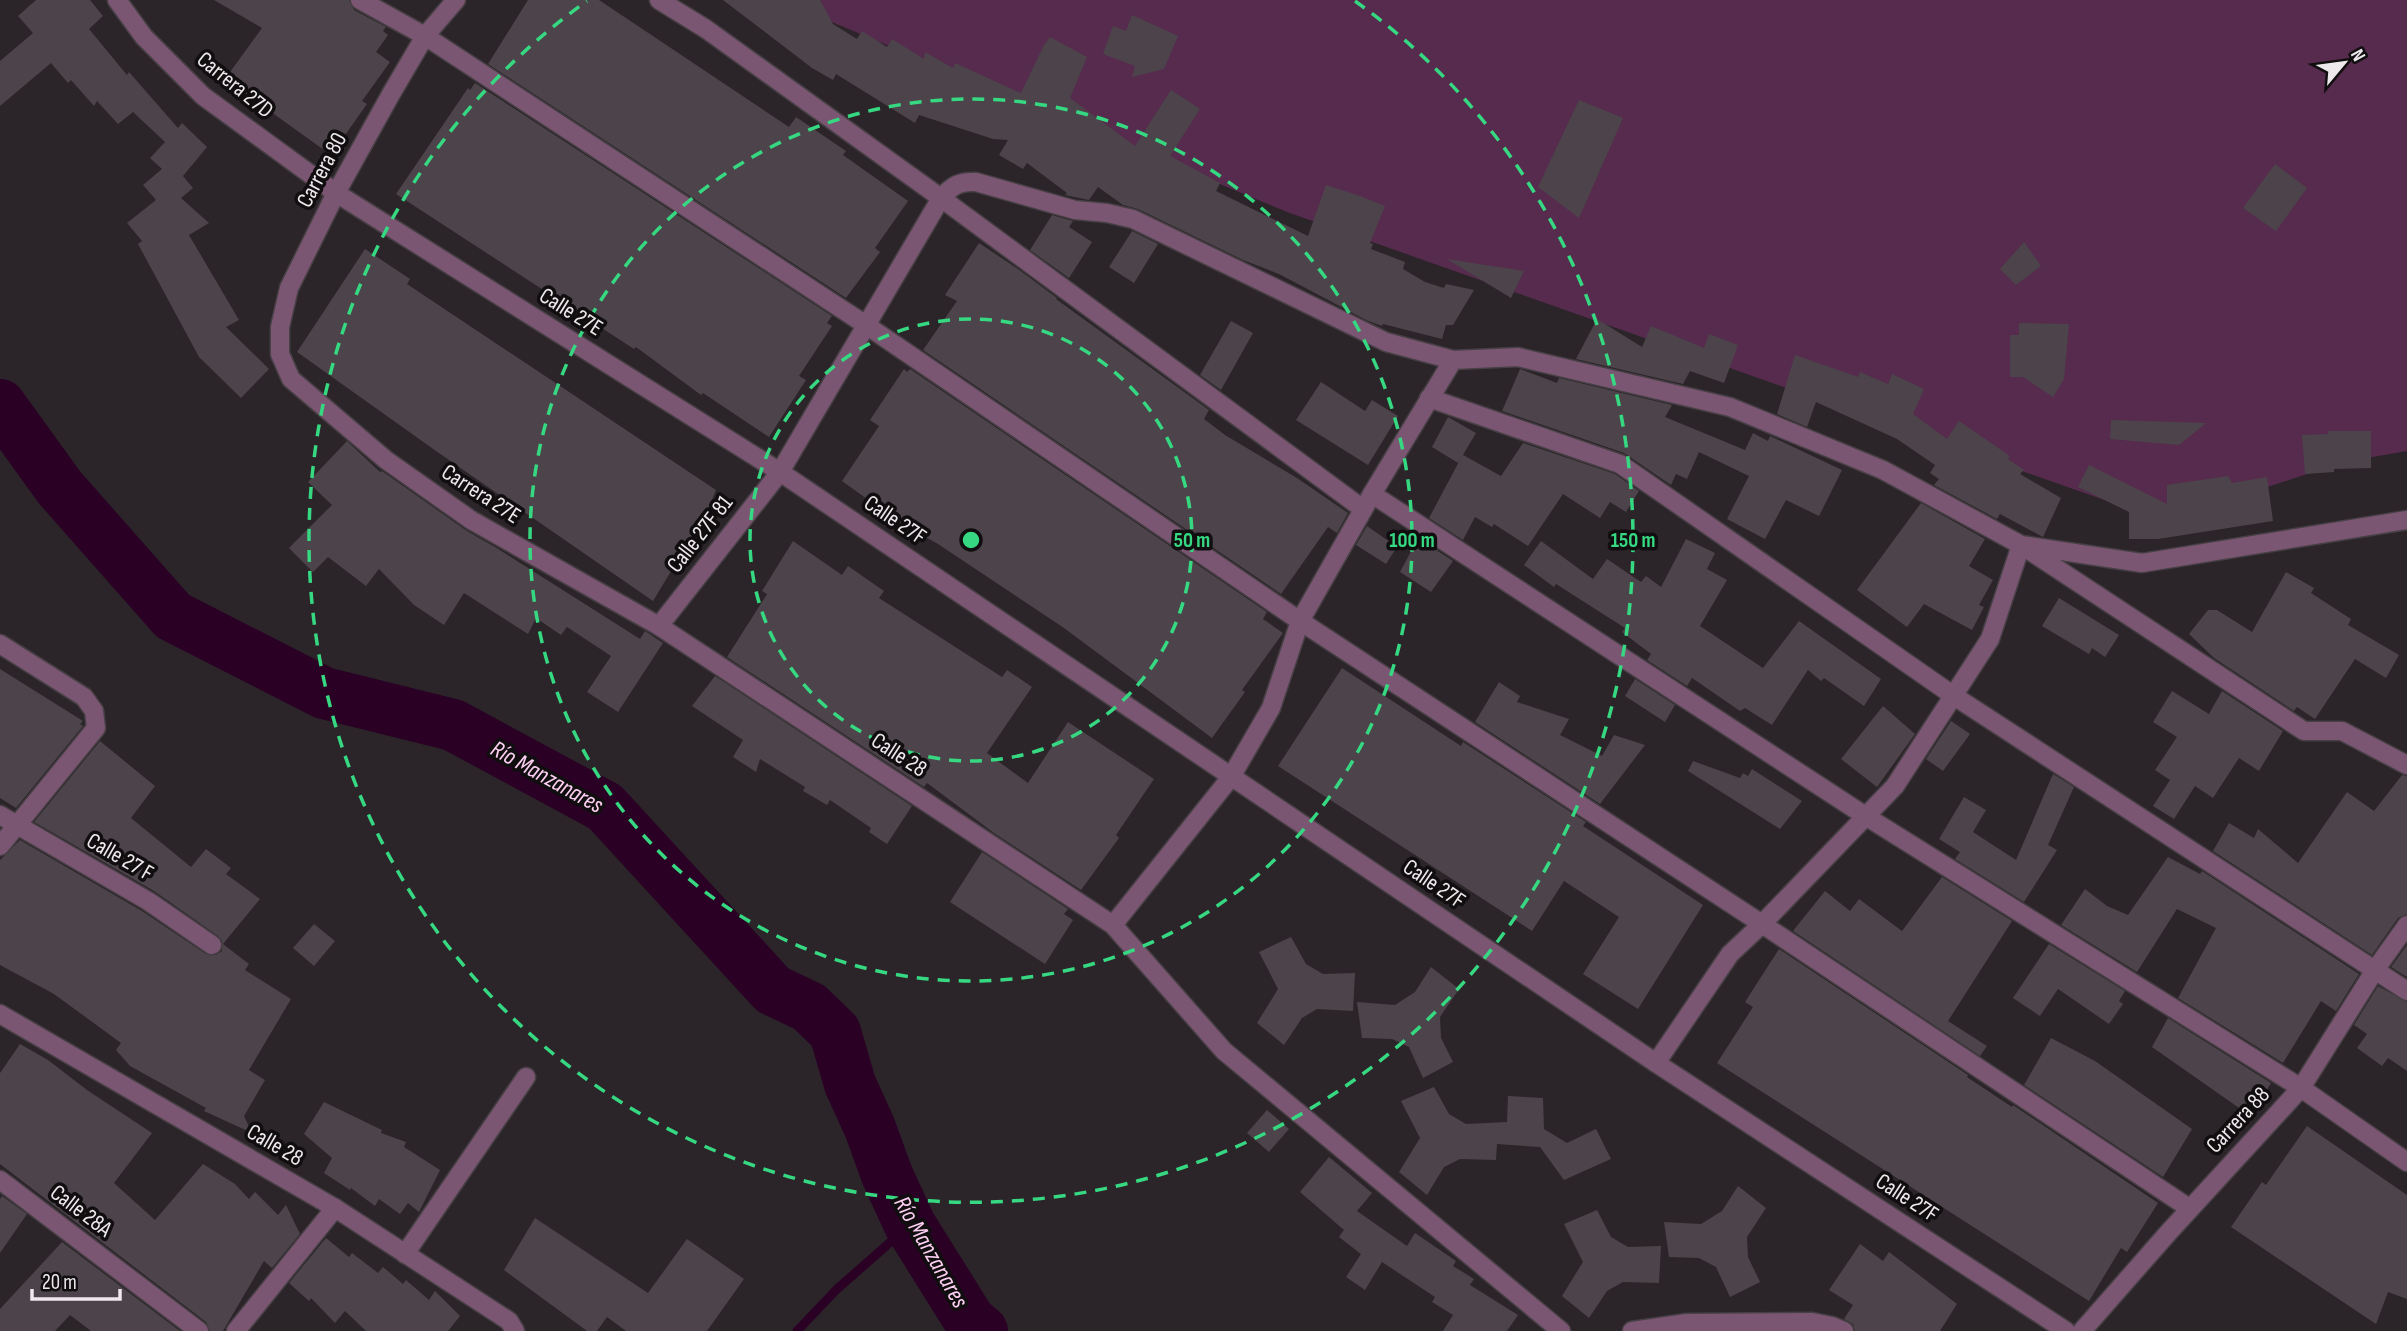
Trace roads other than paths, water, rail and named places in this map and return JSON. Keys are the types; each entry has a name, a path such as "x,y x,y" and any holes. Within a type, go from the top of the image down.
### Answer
{"street":[{"name":"Carrera 27D","path":"117,0 144,37 203,96 336,193"},
{"path":"360,0 425,36 866,325 1300,621 1762,924 2189,1209"},
{"name":"Carrera 80","path":"291,379 280,354 280,327 289,288 336,193 425,36 456,0"},
{"path":"659,0 706,29 1367,501 2301,1088 2407,1162"},
{"path":"780,472 941,198 951,187 963,181 976,182 1075,210 1133,219 1386,342 1453,360 1518,357 1730,407 1883,470 2021,545 2304,731 2342,731 2407,765"},
{"name":"Calle 27E","path":"336,193 780,472"},
{"path":"1113,925 1231,777 1272,708 1300,621 1367,501 1453,360"},
{"name":"Carrera 27E","path":"291,379 386,460 471,520 659,626"},
{"path":"1429,398 1620,464 1954,696 2407,990"},
{"name":"Calle 27F 81","path":"659,626 780,472"},
{"name":"Calle 27F","path":"780,472 1656,1063 2066,1331"},
{"path":"2021,545 2142,563 2407,520"},
{"path":"1656,1063 1730,954 1895,786 1990,639 2021,545"},
{"name":"Calle 28","path":"659,626 1113,925 1224,1051 1561,1331"},
{"path":"0,644 84,697 94,711 96,728 0,846"},
{"name":"Calle 27 F","path":"0,815 148,901 212,945"},
{"name":"Carrera 88","path":"2082,1331 2189,1209 2301,1088 2407,925"},
{"name":"Calle 28","path":"0,1014 335,1208 509,1321 515,1331"},
{"path":"405,1254 526,1077"},
{"name":"Calle 28A","path":"0,1180 199,1331"},
{"path":"236,1331 335,1208"},
{"path":"1632,1331 1687,1323 1812,1322 1844,1331"}],"waterway":[{"name":"Río Manzanares","path":"0,405 60,488 173,616 324,693 453,725 605,807 773,990 809,1007 835,1032 850,1084 910,1225 970,1321 982,1331"},
{"path":"797,1331 837,1289 910,1225"}]}
